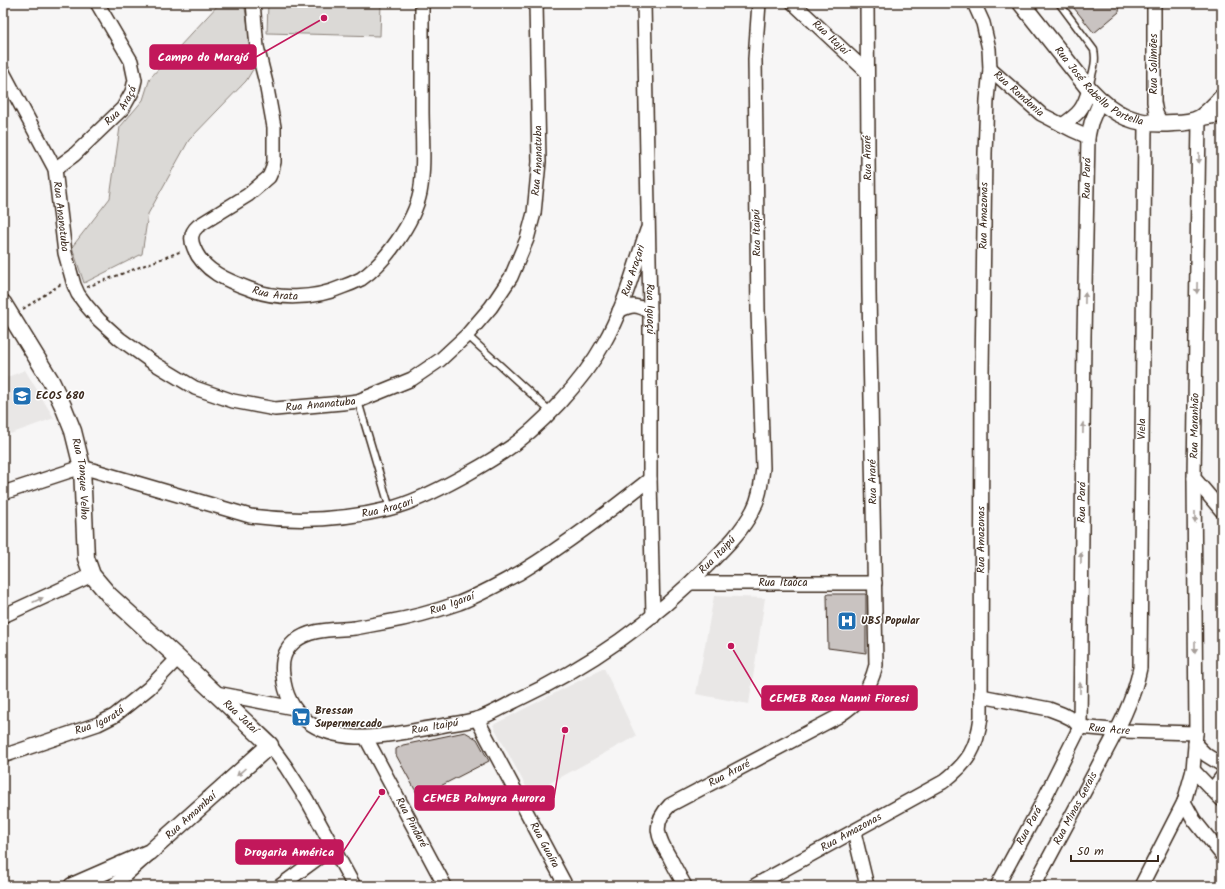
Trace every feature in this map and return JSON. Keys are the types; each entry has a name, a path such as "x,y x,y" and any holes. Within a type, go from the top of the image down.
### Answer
{"street":[{"name":"Rua Araçá","path":"55,169 74,155 123,108 132,92 134,80 132,61 97,3"},
{"name":"Rua Arata","path":"253,3 257,47 266,83 274,127 274,162 272,170 269,177 261,186 248,196 194,229 191,238 192,246 202,262 231,282 258,292 286,296 306,296 333,291 361,279 380,261 400,238 413,213 420,193 422,164 422,3"},
{"name":"Rua Ananatuba","path":"3,72 8,95 55,169 65,253 78,294 86,305 120,339 152,362 195,388 233,401 275,409 358,401 412,378 440,360 467,335 491,307 511,277 527,239 534,212 539,162 536,3"},
{"name":"Rua Iguaçú","path":"644,3 647,230 650,311 650,479 653,616"},
{"name":"Rua Itaipú","path":"294,708 301,716 315,727 330,734 346,737 366,738 388,735 477,719 541,689 574,670 631,633 691,583 723,550 753,510 760,491 763,468 758,310 755,59 759,3"},
{"name":"Rua Itajaí","path":"793,3 867,72"},
{"name":"Rua Araré","path":"685,886 659,841 657,830 659,820 664,811 670,805 837,717 852,707 865,693 872,680 876,665 869,301 867,3"},
{"name":"Rua Rondonia","path":"974,3 983,23 989,49 990,69 1041,114 1088,137"},
{"name":"Rua José Rabello Portella","path":"1021,3 1100,101 1120,114 1144,124 1181,123 1199,119"},
{"name":"Rua Solimões","path":"1154,3 1154,102 1156,113 1161,124"},
{"name":"Rua Amazonas","path":"754,886 943,782 958,770 971,753 979,734 981,718 982,373 985,153 990,69"},
{"path":"1062,125 1074,117 1082,109 1089,89"},
{"path":"1199,119 1222,97"},
{"name":"Rua Pará","path":"997,886 1042,803 1080,727 1088,137 1091,123 1100,101"},
{"path":"1199,119 1222,115"},
{"name":"Rua Maranhão","path":"1184,802 1193,770 1196,738 1194,478 1199,119"},
{"name":"Viela","path":"1117,731 1131,699 1140,668 1144,124"},
{"name":"Rua Araçari","path":"82,468 250,516 273,519 317,520 354,516 390,509 415,500 446,486 503,453 536,427 551,412 588,367 604,343 619,311 647,230"},
{"name":"Rua Tanque Velho","path":"3,303 51,381 73,431 82,468 86,558 92,575"},
{"name":"Rua Araçari","path":"619,311 632,306 650,311"},
{"path":"3,494 82,468"},
{"path":"1194,478 1222,511"},
{"name":"Rua Igaraí","path":"294,708 286,694 282,666 283,657 289,646 296,639 306,634 322,631 356,628 389,622 461,602 500,584 549,555 588,528 650,479"},
{"path":"3,616 92,575"},
{"name":"Rua Jataí","path":"92,575 109,595 216,693 270,746 286,767 307,800 354,886"},
{"name":"Rua Itaóca","path":"691,583 875,583"},
{"name":"Rua Igaratá","path":"3,756 98,724 114,716 149,688 178,658"},
{"path":"216,693 294,708"},
{"name":"Rua Acre","path":"981,696 1049,709 1072,719 1080,727 1196,738"},
{"name":"Rua Guaíra","path":"477,719 566,886"},
{"name":"Rua Minas Gerais","path":"1034,886 1117,731"},
{"name":"Rua Pindaré","path":"366,738 445,886"},
{"path":"1196,738 1206,755 1222,765"},
{"name":"Rua Amambaí","path":"113,886 270,746"},
{"path":"1193,770 1222,800"},
{"path":"1212,790 1222,777"},
{"path":"1184,802 1194,820 1222,855"},
{"path":"1140,886 1184,802"},
{"path":"854,832 867,886"},
{"path":"280,886 333,847"},
{"path":"73,886 150,852"}],"lane":[{"path":"1059,3 1094,50 1096,56 1089,89"},
{"path":"467,335 551,412"},
{"path":"358,401 390,509"}],"path":[{"path":"86,288 185,250"},
{"path":"12,317 72,276"}],"shaded area":[{"path":"220,3 244,3 255,66 246,81 189,140 148,214 142,254 84,283 72,247 110,198 120,127 143,100 150,78"},
{"path":"268,3 381,3 380,36 267,33"},
{"name":"ECOS 680","path":"25,370 54,418 10,434 3,413 3,379"},
{"path":"714,596 765,598 749,704 696,694"},
{"path":"604,668 636,736 530,794 493,725"}],"building":[{"path":"1070,3 1120,3 1119,12 1094,33"},
{"name":"UBS Popular","path":"827,594 866,594 866,653 828,648"},
{"path":"465,732 477,739 489,761 419,797 396,755 396,749 403,745"}],"place":[{"name":"Campo do Marajó","path":"324,18"},
{"name":"ECOS 680","path":"22,396"},
{"name":"UBS Popular","path":"847,621"},
{"name":"CEMEB Rosa Nanni Fioresi","path":"731,646"},
{"name":"Bressan Supermercado","path":"301,717"},
{"name":"CEMEB Palmyra Aurora","path":"565,730"},
{"name":"Drogaria América","path":"382,792"}]}
